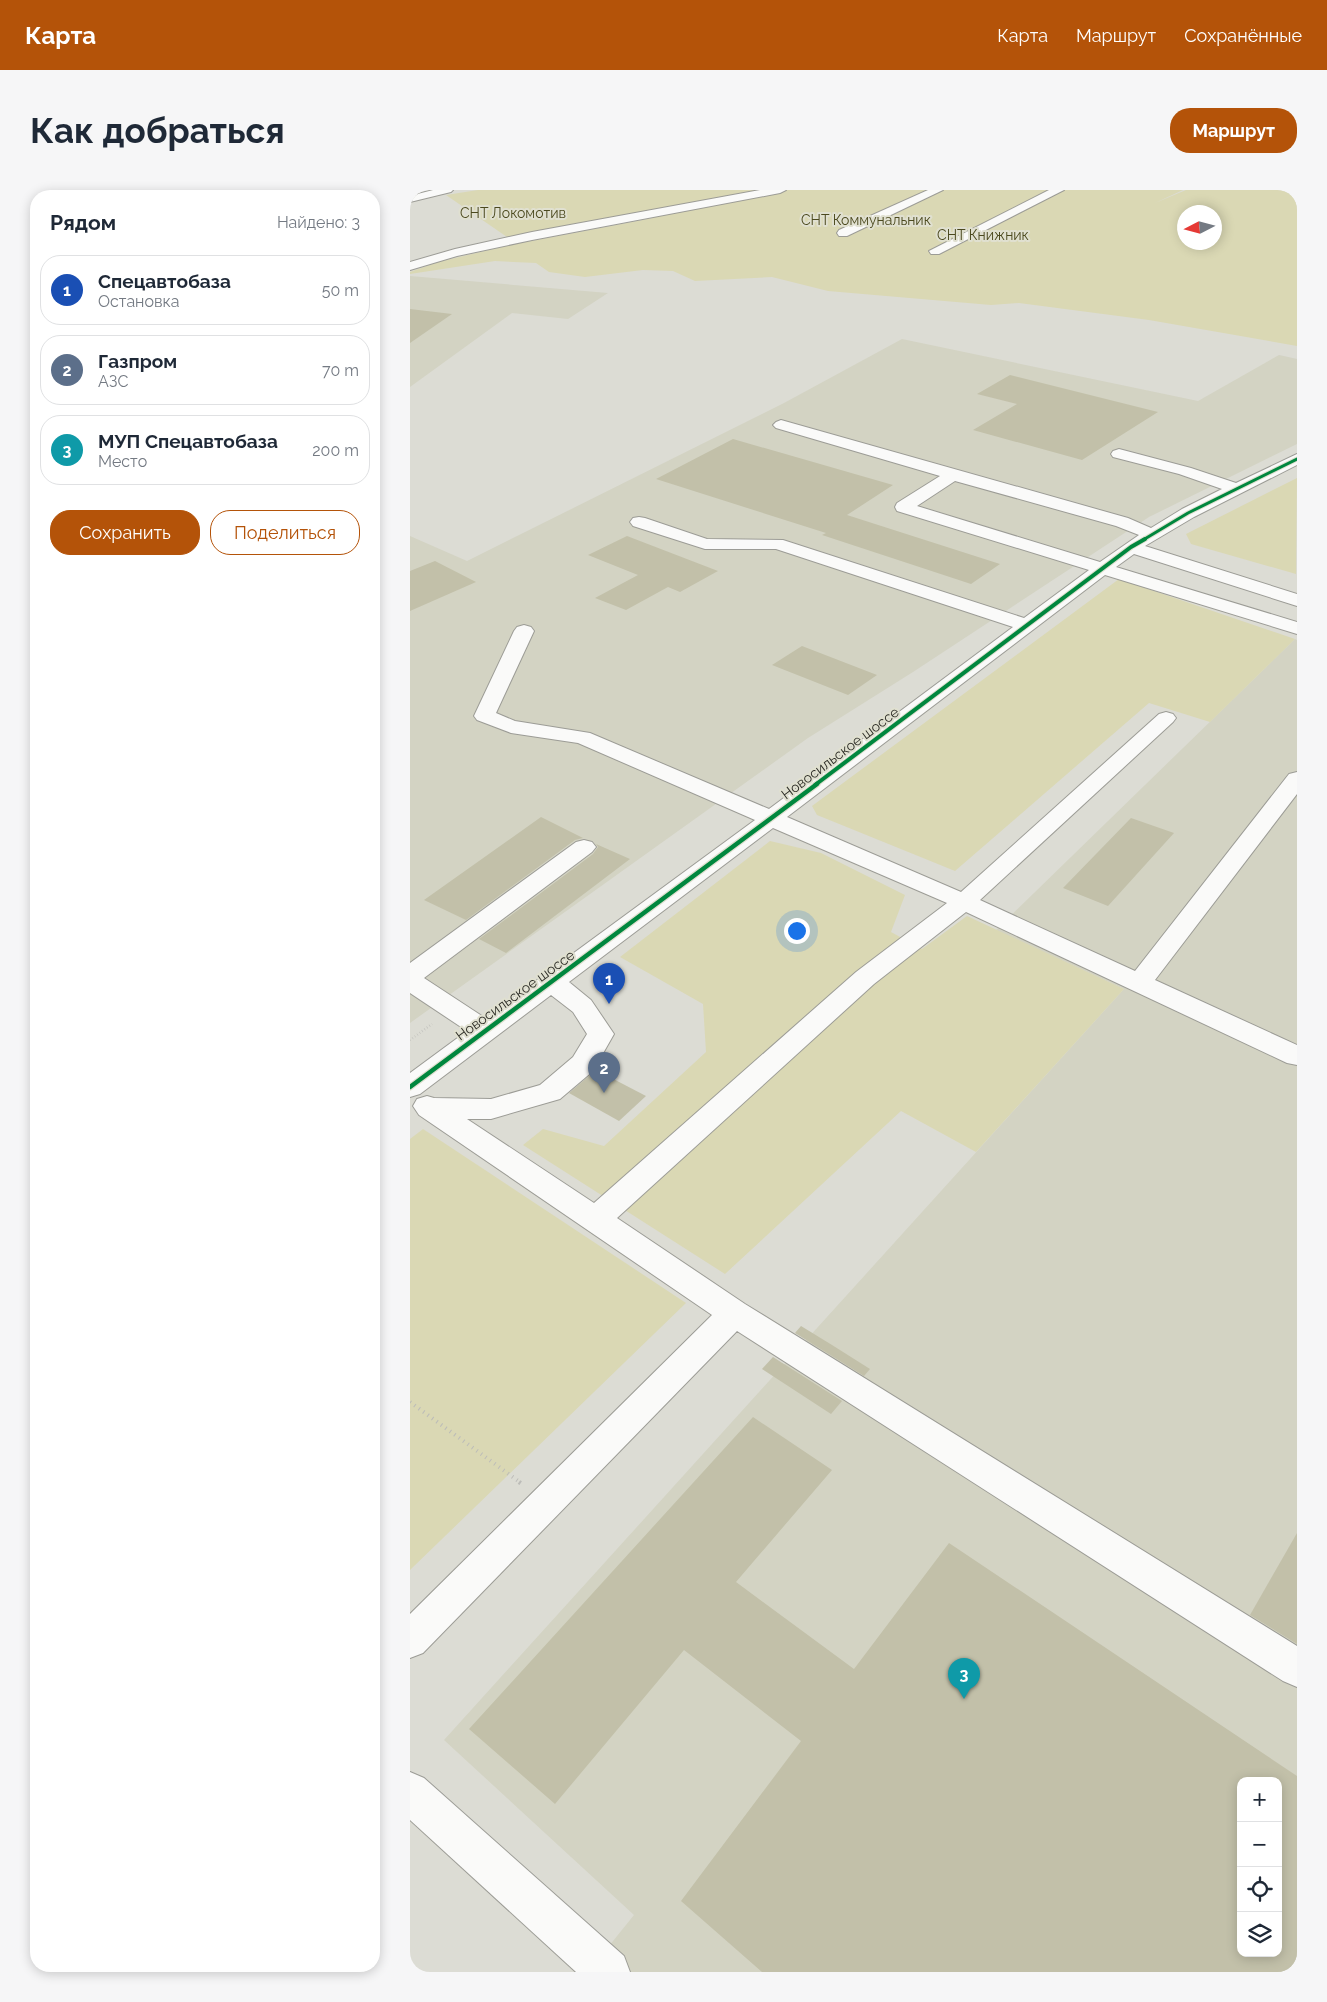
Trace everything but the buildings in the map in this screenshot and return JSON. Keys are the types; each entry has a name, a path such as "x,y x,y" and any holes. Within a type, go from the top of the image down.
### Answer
{"street":[{"path":"410,199 446,190"},
{"path":"410,266 427,260 634,214 780,190"},
{"path":"843,233 937,190"},
{"path":"935,251 1058,190"},
{"path":"410,252 427,260"},
{"path":"781,425 1122,522 1152,534"},
{"path":"1119,454 1185,471 1237,489"},
{"name":"Новосильское шоссе","path":"410,1087 772,818 1131,547 1188,513 1297,460"},
{"path":"953,475 903,507 1297,628"},
{"path":"639,522 705,544 776,544 1026,625"},
{"path":"1131,547 1297,600"},
{"path":"524,631 484,716 511,727 584,737 964,902 1297,1056"},
{"path":"596,1219 865,978 964,902 1166,718"},
{"path":"1140,982 1297,779"},
{"path":"410,976 584,847"},
{"path":"410,981 486,1031"},
{"path":"420,1101 491,1109 550,1092 584,1064 601,1034 582,1006 552,982"},
{"path":"420,1101 734,1313 1297,1668"},
{"path":"410,1640 734,1313"},
{"path":"410,1792 608,1972"}],"path":[{"path":"410,1402 547,1502"}],"shaded area":[{"path":"410,276 608,293 568,319 512,313 410,387"},
{"path":"902,339 1198,401 1279,355 1297,359 1297,444 1149,517 913,672 808,738 410,1023 410,536 467,561 784,403"},
{"path":"1295,639 1297,640 1297,1972 588,1972 634,1915 444,1740 1124,989 996,930"}],"green space":[{"path":"478,190 1183,190 1155,203 1186,190 1297,190 1297,346 1149,320 1019,303 991,305 828,291 772,277 695,281 673,271 643,270 585,277 549,272 536,263 495,261 410,274 410,272 438,262 510,245 653,218 633,214 507,237 446,195"},
{"path":"1297,478 1296,574 1191,544 1186,534"},
{"path":"1119,579 1295,639 1210,722 1149,703 955,871 817,815 812,806"},
{"path":"770,841 821,853 905,895 891,932 922,949 967,916 1124,989 976,1152 901,1111 725,1274 523,1145 543,1129 604,1146 706,1052 703,1004 620,957"},
{"path":"423,1129 686,1303 410,1570 410,1139"}],"cycle path":[{"path":"410,1087 772,818 1131,547 1188,513 1297,459"}],"place":[{"name":"Спецавтобаза","path":"609,1004"},
{"name":"Газпром","path":"604,1093"},
{"name":"МУП Спецавтобаза","path":"964,1699"}],"park label":[{"name":"СНТ Локомотив","path":"513,213"},
{"name":"СНТ Коммунальник","path":"866,220"},
{"name":"СНТ Книжник","path":"983,235"}]}
